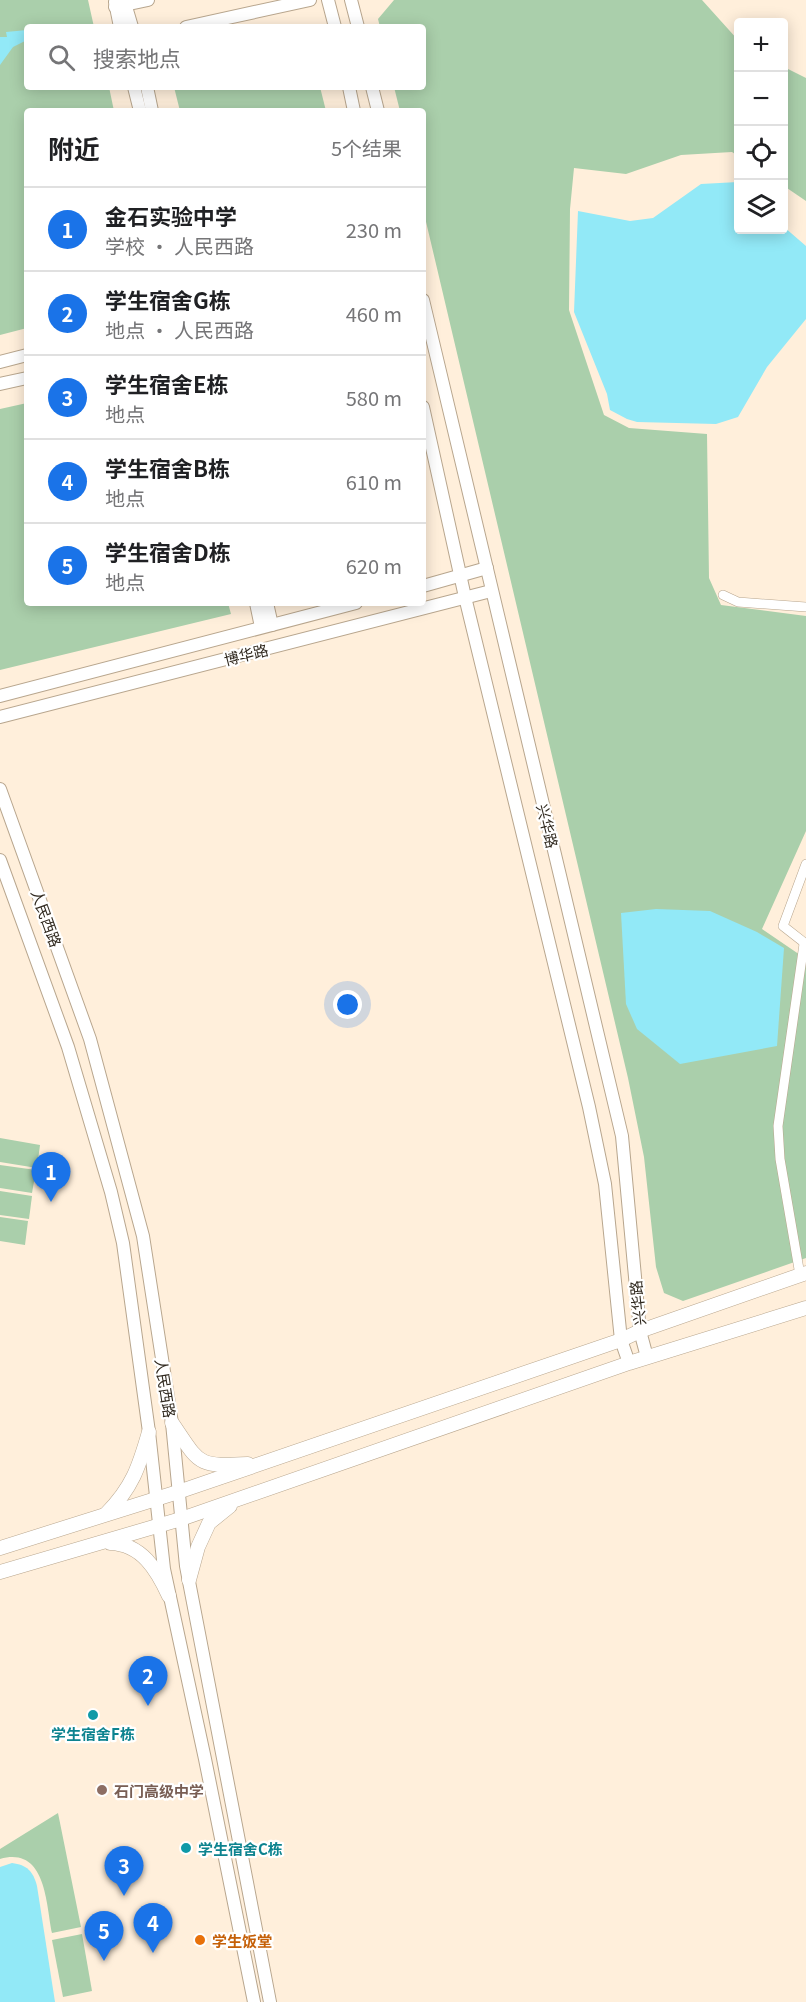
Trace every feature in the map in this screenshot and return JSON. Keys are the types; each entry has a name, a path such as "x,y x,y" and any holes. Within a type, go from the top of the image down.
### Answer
{"main road":[{"path":"0,1548 178,1492 621,1340 640,1331 803,1274"},
{"path":"0,1572 181,1520 629,1363 806,1308"},
{"path":"172,1424 194,1456 203,1462 213,1465 265,1462"},
{"path":"102,1517 120,1499 139,1468 149,1432"},
{"path":"189,1580 198,1546 209,1523 237,1500"},
{"path":"102,1543 121,1543 141,1554 161,1578 169,1596"}],"street":[{"path":"120,3 148,0"},
{"path":"200,24 310,0"},
{"path":"328,0 333,24"},
{"path":"351,0 357,24"},
{"path":"120,3 120,24"},
{"path":"120,3 130,24"},
{"path":"135,90 139,108"},
{"path":"148,90 151,108"},
{"path":"350,90 353,108"},
{"path":"373,90 377,108"},
{"name":"兴华路","path":"426,313 622,1136 640,1331 647,1357"},
{"path":"0,362 24,356"},
{"path":"0,384 24,379"},
{"name":"兴华路","path":"426,419 465,597 589,1107 603,1173 621,1340 629,1363"},
{"path":"426,585 487,568"},
{"name":"博华路","path":"0,717 491,591"},
{"path":"723,595 738,602 806,607"},
{"path":"257,606 266,626"},
{"path":"266,626 267,606"},
{"name":"博华路","path":"0,696 344,606"},
{"name":"人民西路","path":"0,789 90,1039 143,1236 172,1424 189,1580 270,2002"},
{"path":"0,860 68,1047 111,1192 123,1243 149,1432 164,1569 254,2002"},
{"path":"803,1274 780,1159 778,1126 805,944 783,926 806,864"}],"green space":[{"path":"0,0 88,0 93,24 24,24 24,90 110,90 113,108 24,108 24,329 0,335"},
{"path":"394,0 702,0 734,36 734,153 681,155 626,174 574,168 570,209 569,310 604,415 629,428 707,434 709,578 721,605 806,616 806,831 762,929 806,959 806,1258 683,1301 664,1293 656,1267 644,1157 628,1078 426,222 426,108 399,108 395,90 426,90 426,24 379,24 378,19"},
{"path":"788,69 806,78 806,201 788,189"},
{"path":"175,90 321,90 325,108 179,108"},
{"path":"24,404 24,606 229,606 231,614 0,670 0,409"},
{"path":"0,1138 40,1145 37,1168 0,1162"},
{"path":"0,1165 36,1170 32,1193 0,1188"},
{"path":"0,1191 32,1196 29,1219 0,1215"},
{"path":"0,1217 28,1221 25,1245 0,1241"},
{"path":"58,1813 81,1927 52,1933 45,1893 35,1869 27,1861 15,1857 0,1859 0,1849"},
{"path":"82,1934 92,1991 63,1997 52,1940"}],"water":[{"path":"24,30 24,42 13,47 0,65 0,37 7,37 6,32"},
{"path":"734,182 734,234 788,234 788,230 806,246 806,319 767,367 738,417 716,424 637,422 610,410 607,394 574,312 578,211 630,221 653,218 701,184"},
{"path":"656,909 710,911 757,932 784,948 777,1046 680,1064 637,1029 626,1004 621,913"},
{"path":"12,1863 25,1867 31,1873 37,1886 55,2002 0,2002 0,1867"}],"place":[{"name":"金石实验中学","path":"51,1202"},
{"name":"学生宿舍G栋","path":"148,1706"},
{"name":"学生宿舍F栋","path":"93,1715"},
{"name":"石门高级中学","path":"102,1790"},
{"name":"学生宿舍C栋","path":"186,1848"},
{"name":"学生宿舍E栋","path":"124,1896"},
{"name":"学生饭堂","path":"200,1940"},
{"name":"学生宿舍B栋","path":"153,1953"},
{"name":"学生宿舍D栋","path":"104,1961"}]}
